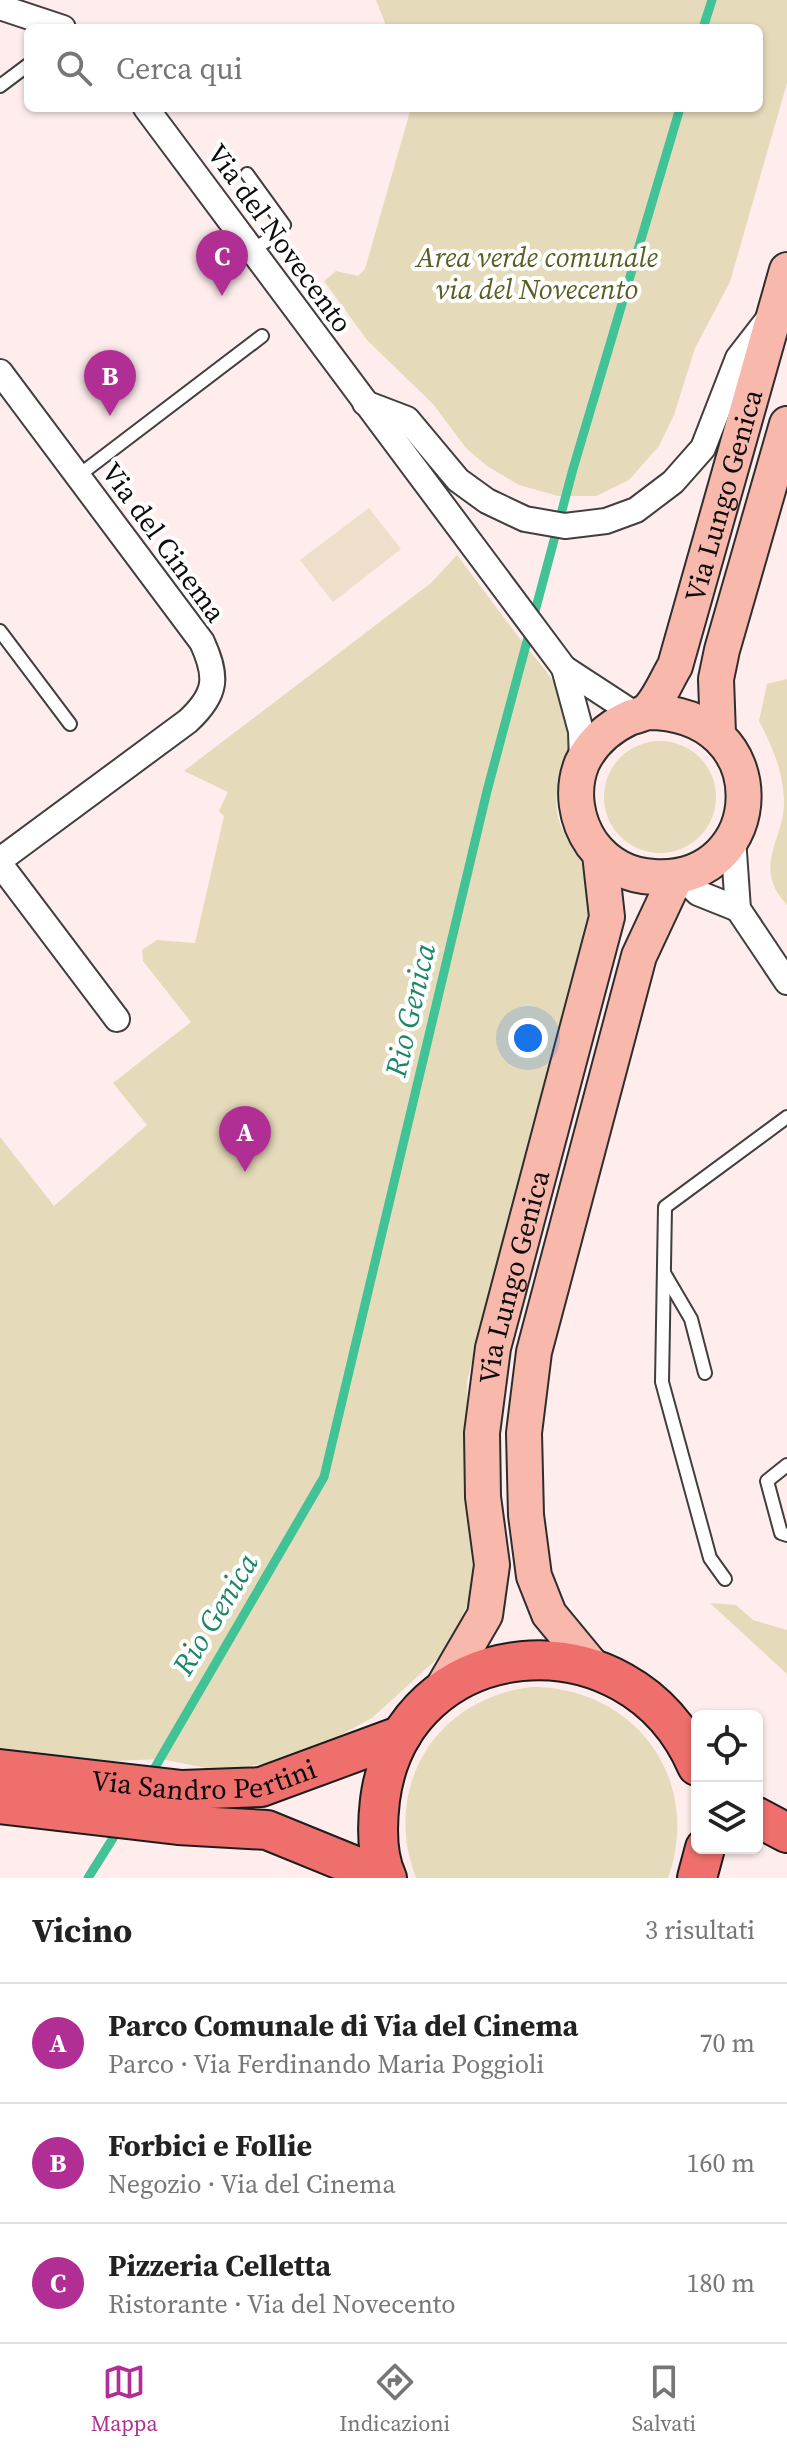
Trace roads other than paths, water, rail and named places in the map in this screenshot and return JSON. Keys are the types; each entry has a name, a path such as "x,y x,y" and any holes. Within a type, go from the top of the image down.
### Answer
{"main road":[{"path":"387,1878 376,1827 382,1779 402,1735 439,1694 486,1668 539,1658 592,1666 637,1688 672,1721 691,1754"},
{"name":"Via Sandro Pertini","path":"0,1804 61,1812 180,1808 261,1787 402,1735"},
{"name":"Via Sandro Pertini","path":"0,1769 87,1782 267,1830 353,1865 372,1878"},
{"path":"763,1820 787,1833"},
{"path":"697,1878 703,1854"}],"street":[{"path":"0,7 51,24"},
{"name":"Via del Novecento","path":"149,112 564,668 640,714"},
{"name":"Via Lungo Genica","path":"592,1666 549,1614 534,1576 526,1515 524,1433 534,1352 635,971 678,878 639,877 618,868 600,854 586,835 577,812 576,788 582,764 594,743 613,726 640,714 675,666 787,270"},
{"path":"365,403 407,419 458,480 487,501 525,519 565,526 606,521 636,510 661,492 703,448 738,358 775,310"},
{"name":"Via del Cinema","path":"0,372 202,642 211,663 213,683 206,704 188,721 0,862"},
{"name":"Via Lungo Genica","path":"733,838 743,811 744,784 735,757 718,734 716,679 787,424"},
{"name":"Via del Novecento","path":"564,668 581,731 582,764"},
{"path":"640,714 671,712 696,720 718,734"},
{"path":"733,838 719,855 678,878 698,893 738,909"},
{"path":"733,838 738,909 785,975"},
{"name":"Via Lungo Genica","path":"439,1694 485,1615 492,1565 483,1497 482,1433 493,1348 607,917 600,854"},
{"path":"0,862 117,1019"}],"lane":[{"path":"0,86 24,68"},
{"path":"247,174 284,225 277,235 253,249"},
{"path":"78,476 262,336"},
{"path":"0,631 70,724"},
{"path":"725,1579 710,1558 662,1382 665,1207 787,1117"},
{"path":"664,1273 691,1319 705,1373"},
{"path":"787,1465 767,1481 781,1533 787,1535"}],"waterway":[{"name":"Rio Genica","path":"704,24 712,0"},
{"name":"Rio Genica","path":"150,1776 324,1477 487,791 573,469 679,112"},
{"name":"Rio Genica","path":"88,1878 120,1827"}],"place":[{"name":"Pizzeria Celletta","path":"222,296"},
{"name":"Forbici e Follie","path":"110,416"},
{"name":"Parco Comunale di Via del Cinema","path":"245,1172"}],"park label":[{"name":"Area verde comunale via del Novecento","path":"537,273"}]}
